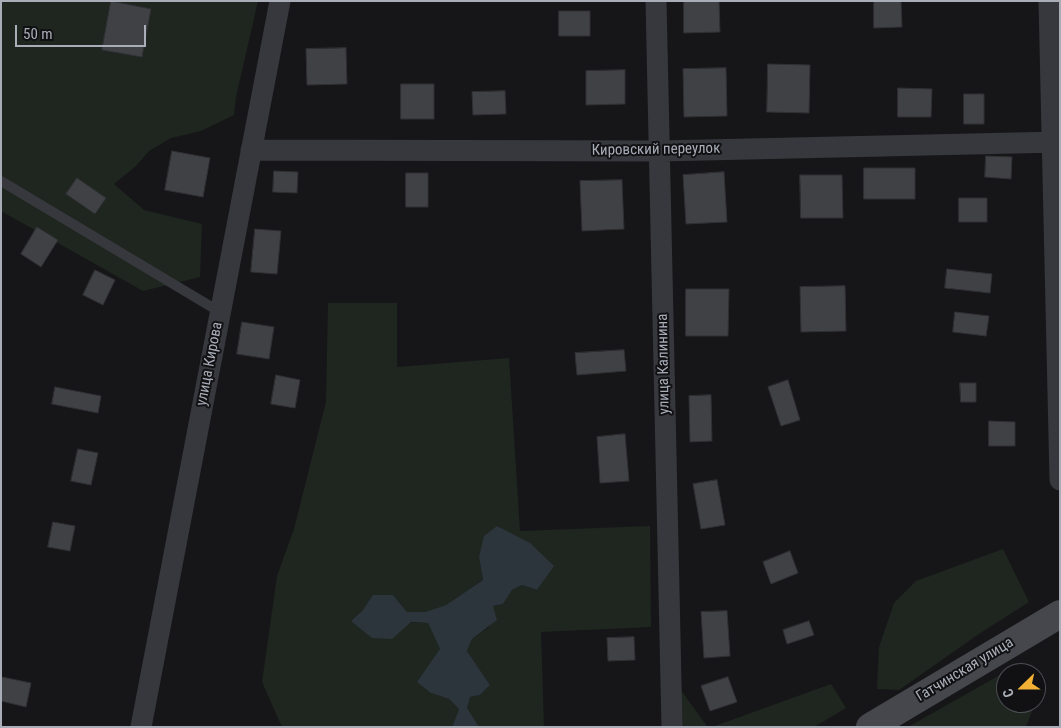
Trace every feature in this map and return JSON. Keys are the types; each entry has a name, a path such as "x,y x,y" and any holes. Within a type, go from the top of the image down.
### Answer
{"main road":[{"name":"Гатчинская улица","path":"870,727 1060,614"}],"street":[{"name":"улица Кирова","path":"141,727 280,1"},
{"name":"улица Калинина","path":"656,1 672,727"},
{"path":"1049,1 1056,142 1060,480"},
{"name":"Кировский переулок","path":"252,150 660,151 1056,142"}],"lane":[{"path":"1,181 220,312"}],"shaded area":[{"path":"1,1 258,1 236,97 234,115 201,131 171,138 149,151 136,166 114,184 144,210 202,224 200,277 143,291 1,211"},
{"path":"328,303 397,303 397,367 509,358 520,531 650,526 651,627 541,632 544,727 479,727 466,708 470,697 480,695 490,685 467,651 472,639 489,627 493,606 503,604 512,590 522,585 537,590 544,580 509,533 497,526 479,557 483,580 446,605 425,612 407,612 393,595 363,610 351,621 428,623 440,648 431,693 449,699 459,709 452,727 282,727 262,682 277,576 294,529 326,402"},
{"path":"497,526 530,543 554,566 537,590 522,585 512,590 503,604 493,606 497,620 472,639 467,651 490,685 480,695 470,697 467,708 479,727 452,727 459,709 449,699 431,693 417,682 440,649 428,623 411,622 392,639 372,638 351,621 363,610 373,595 393,595 407,612 425,612 446,605 483,580 479,557 484,536"},
{"path":"1003,549 1029,602 976,636 899,690 877,689 879,647 894,603 916,581"},
{"path":"996,677 996,713 1031,713 1026,727 908,727"},
{"path":"831,684 846,708 814,727 712,727"},
{"path":"680,689 704,722 708,727 682,727"}],"building":[{"path":"111,1 151,9 142,57 102,50"},
{"path":"684,1 719,1 720,32 684,33"},
{"path":"874,1 901,1 902,27 874,28"},
{"path":"559,11 590,11 590,36 559,36"},
{"path":"346,48 347,84 307,85 306,49"},
{"path":"768,64 810,65 809,113 767,112"},
{"path":"726,68 727,116 684,117 683,69"},
{"path":"625,70 625,104 586,105 586,71"},
{"path":"401,84 434,84 434,119 401,119"},
{"path":"898,88 932,89 931,117 898,117"},
{"path":"505,91 506,114 473,115 472,92"},
{"path":"964,94 984,94 984,124 964,124"},
{"path":"172,151 210,158 203,197 165,190"},
{"path":"986,156 1012,157 1011,179 985,177"},
{"path":"864,168 915,168 915,199 864,199"},
{"path":"274,171 298,172 297,193 273,192"},
{"path":"724,172 727,222 686,224 683,175"},
{"path":"406,173 428,173 428,207 406,207"},
{"path":"800,175 842,175 843,218 801,218"},
{"path":"77,178 106,198 95,214 66,194"},
{"path":"622,180 624,229 582,231 580,181"},
{"path":"959,198 987,198 987,222 959,222"},
{"path":"37,227 58,240 41,267 21,254"},
{"path":"255,229 281,231 277,274 251,272"},
{"path":"947,269 992,274 990,293 945,288"},
{"path":"95,270 115,280 103,305 83,295"},
{"path":"845,286 846,331 801,332 800,287"},
{"path":"686,289 729,289 728,336 686,336"},
{"path":"955,312 989,316 986,336 953,332"},
{"path":"242,322 274,327 269,359 237,354"},
{"path":"624,350 626,371 577,375 575,353"},
{"path":"276,375 300,380 295,408 271,404"},
{"path":"788,380 800,420 781,426 768,387"},
{"path":"960,383 976,383 976,402 961,402"},
{"path":"55,387 101,396 98,413 52,404"},
{"path":"711,395 712,441 690,442 689,396"},
{"path":"989,421 1015,422 1015,446 989,446"},
{"path":"625,434 629,481 600,483 597,437"},
{"path":"78,449 98,453 91,485 71,481"},
{"path":"717,480 725,525 701,529 693,484"},
{"path":"53,522 75,526 70,551 48,547"},
{"path":"790,551 798,573 771,584 763,562"},
{"path":"727,611 730,656 704,658 701,612"},
{"path":"809,621 814,635 787,644 783,630"},
{"path":"634,637 635,660 608,661 607,638"},
{"path":"2,677 31,683 26,707 1,701"},
{"path":"728,677 737,702 710,711 701,686"}]}
